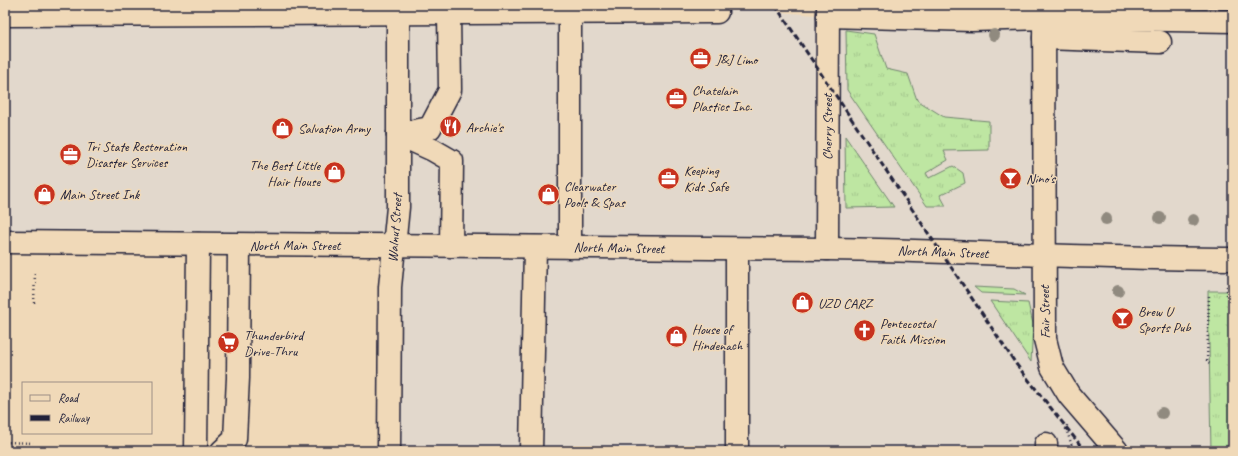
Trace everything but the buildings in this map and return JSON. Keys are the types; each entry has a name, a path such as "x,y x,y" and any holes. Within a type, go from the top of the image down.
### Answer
{"street":[{"path":"5,15 191,10 398,10 449,14 717,12"},
{"name":"Walnut Street","path":"389,451 390,287 398,207 398,10"},
{"path":"828,11 972,20 1233,21"},
{"name":"Cherry Street","path":"827,249 828,11"},
{"path":"570,13 570,247"},
{"path":"398,134 430,128 450,90 449,14"},
{"path":"1044,20 1160,42"},
{"name":"Fair Street","path":"1044,20 1044,338 1052,367 1069,395 1117,451"},
{"path":"398,134 452,161 451,246"},
{"name":"North Main Street","path":"5,242 827,249 932,251 1045,256 1233,259"},
{"path":"196,451 198,244"},
{"path":"222,451 235,439 238,378 239,245"},
{"path":"531,451 535,247"},
{"path":"737,249 737,451"}],"path":[{"path":"34,303 35,272"},
{"path":"1228,286 1228,298"},
{"path":"1210,296 1207,362 1210,364"},
{"path":"5,442 33,443"}],"shaded area":[{"path":"398,5 775,5 779,12 828,16 1233,21 1233,451 389,451 394,245 5,242 5,15"}],"green space":[{"path":"846,30 874,34 886,69 908,74 917,100 944,117 989,121 989,150 944,151 948,160 926,173 929,178 953,166 963,173 965,183 940,195 946,206 927,206 847,90"},
{"path":"845,136 894,207 846,208"},
{"path":"974,287 1014,289 1025,295 981,293"},
{"path":"1208,291 1233,291 1233,451 1211,451"},
{"path":"990,301 1028,303 1033,324 1031,362"}],"railway":[{"path":"775,5 1016,364 1085,451"}],"place":[{"name":"J&J Limo","path":"701,59"},
{"name":"Chatelain Plastics Inc.","path":"677,98"},
{"name":"Archie's","path":"450,127"},
{"name":"Salvation Army","path":"282,128"},
{"name":"Tri State Restoration Disaster Services","path":"71,154"},
{"name":"The Best Little Hair House","path":"335,173"},
{"name":"Keeping Kids Safe","path":"669,178"},
{"name":"Nino's","path":"1010,178"},
{"name":"Main Street Ink","path":"44,194"},
{"name":"Clearwater Pools & Spas","path":"548,194"},
{"name":"UZD CARZ","path":"803,303"},
{"name":"Brew U Sports Pub","path":"1122,319"},
{"name":"Pentecostal Faith Mission","path":"865,331"},
{"name":"House of Hindenach","path":"677,337"},
{"name":"Thunderbird Drive-Thru","path":"228,343"}]}
